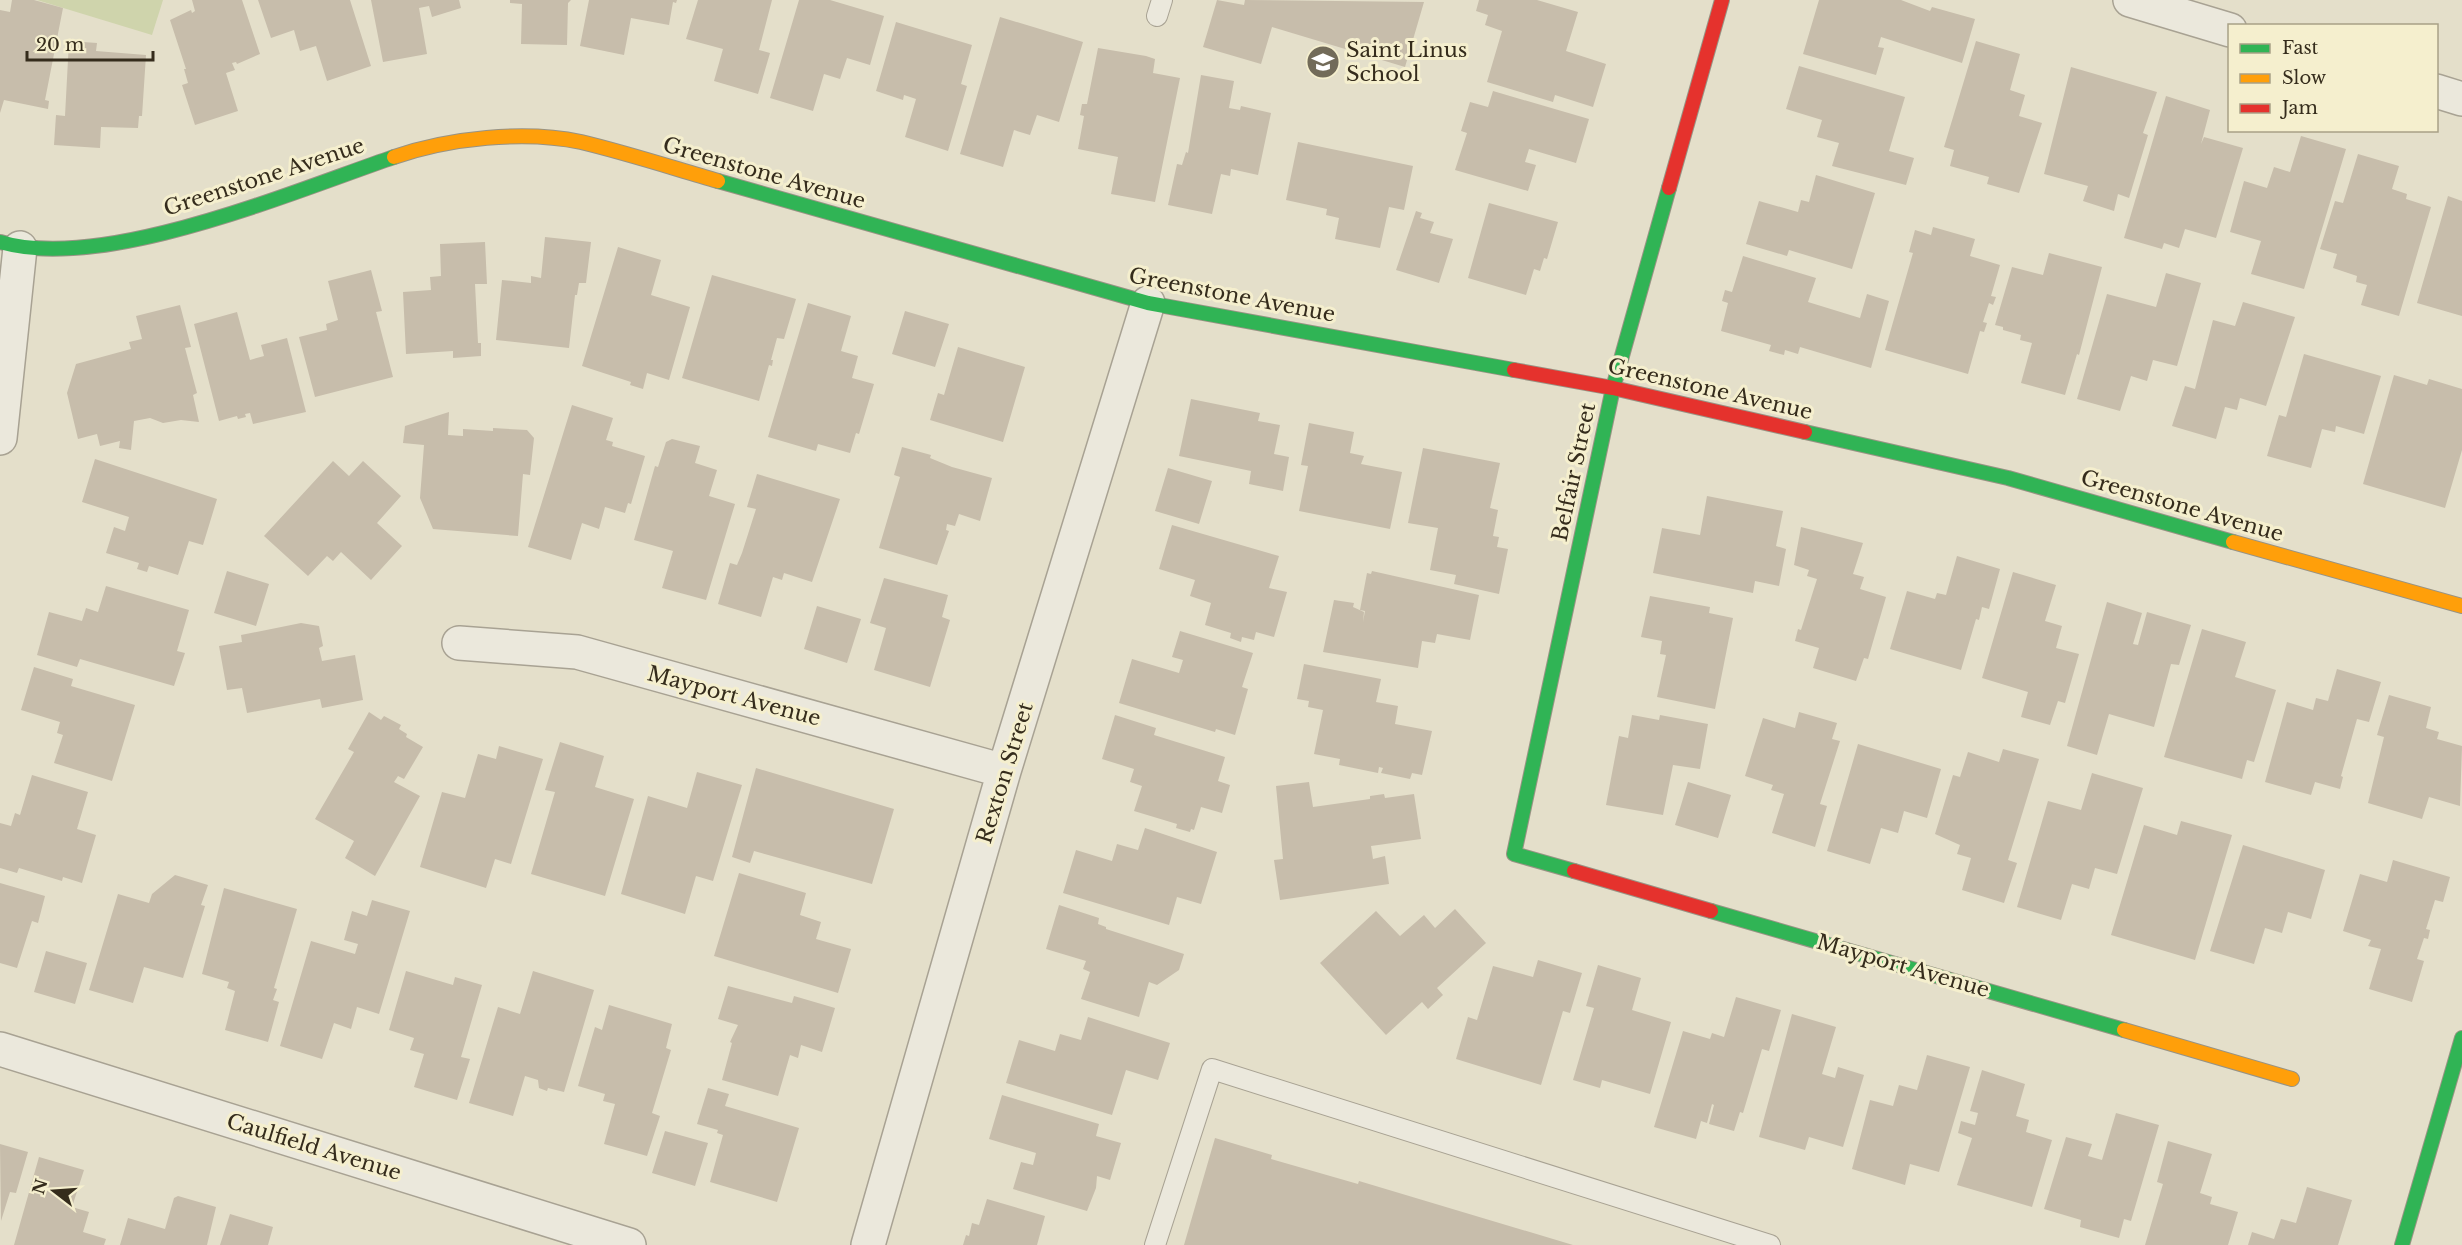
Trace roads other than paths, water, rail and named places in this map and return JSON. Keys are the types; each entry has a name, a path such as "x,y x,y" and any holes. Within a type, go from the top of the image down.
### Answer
{"street":[{"name":"Belfair Street","path":"1514,854 1613,388 1722,0"},
{"path":"2130,0 2228,30"},
{"path":"2438,92 2462,99"},
{"name":"Greenstone Avenue","path":"10,245 95,246 183,228 414,150 502,136 579,142 1148,303 1613,388 2008,478 2462,606"},
{"path":"0,438 10,245"},
{"name":"Rexton Street","path":"868,1245 1004,771 1148,303"},
{"name":"Mayport Avenue","path":"459,643 576,652 1004,771"},
{"name":"Mayport Avenue","path":"1514,854 2292,1079"},
{"path":"2402,1245 2456,1076 2462,1038"},
{"name":"Caulfield Avenue","path":"0,1049 628,1245"}],"lane":[{"path":"1155,1245 1212,1069 1770,1245"}],"place":[{"name":"Saint Linus School","path":"1323,62"}]}
